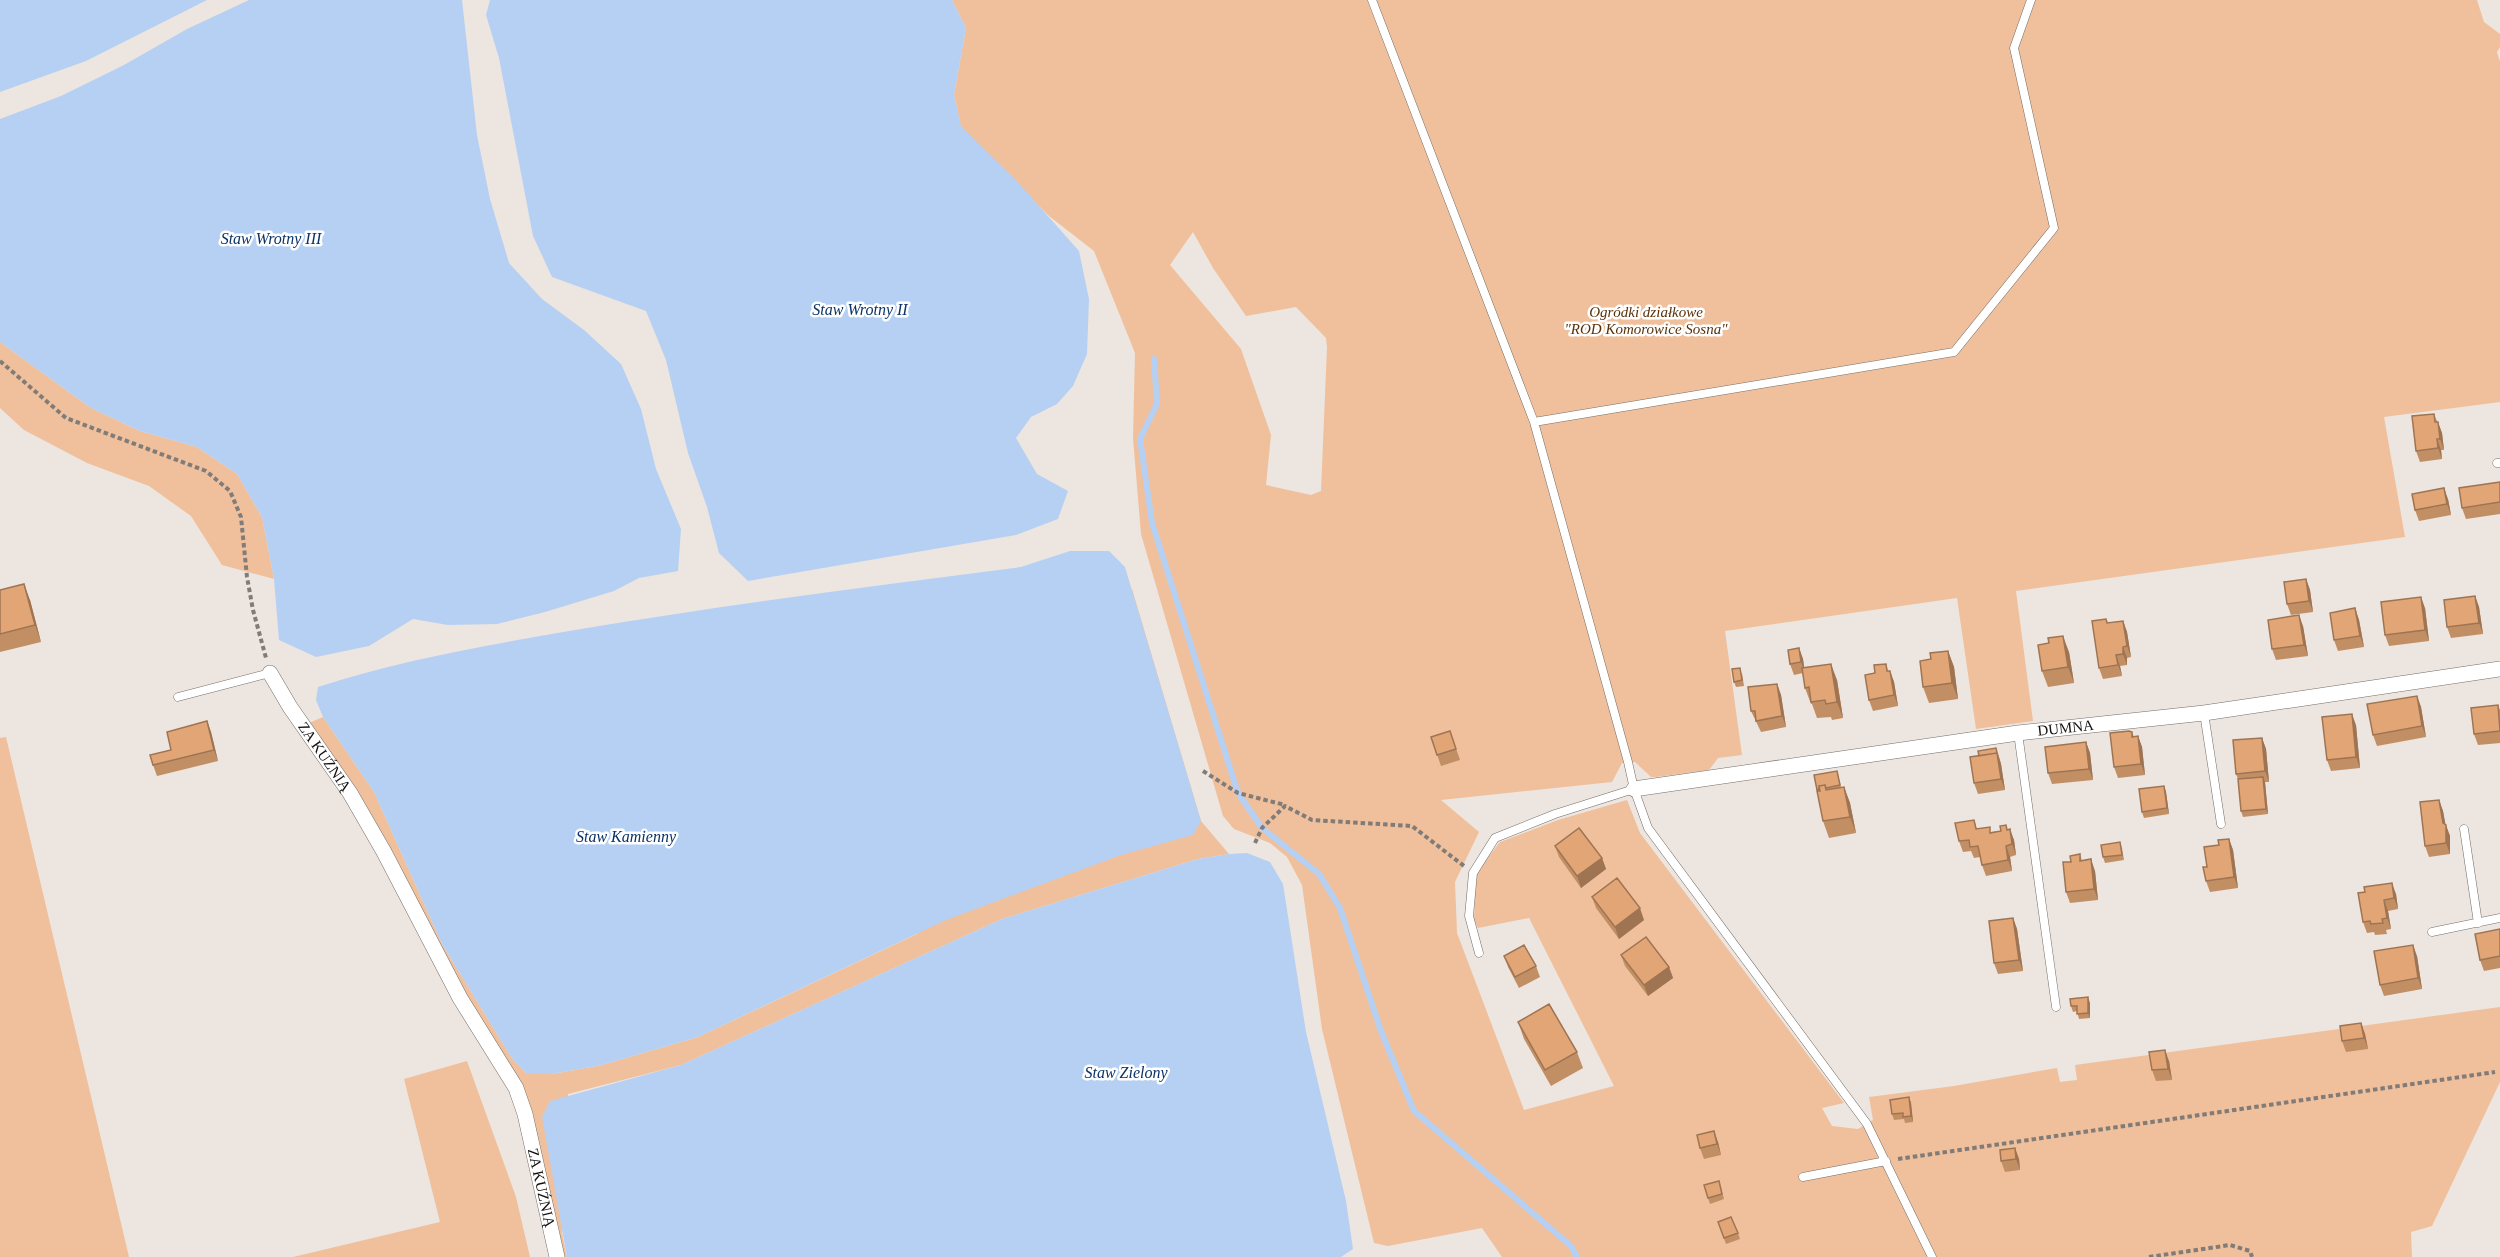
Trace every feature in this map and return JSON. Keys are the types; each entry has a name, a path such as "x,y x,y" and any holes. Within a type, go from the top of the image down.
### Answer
{"street":[{"name":"DUMNA","path":"1634,789 2018,733 2204,713 2500,669"},
{"name":"ZA KUŹNIĄ","path":"270,673 290,707 350,793 384,852 460,998 516,1088 525,1114 557,1257"}],"lane":[{"path":"1372,0 1534,422 1634,789 1648,828 1867,1124 1932,1257"},
{"path":"1534,422 1954,352 2054,228 2014,48 2031,0"},
{"path":"178,697 270,673"},
{"path":"2204,713 2221,824"},
{"path":"2018,733 2056,1007"},
{"path":"1479,952 1469,916 1473,873 1494,838 1555,814 1634,789"},
{"path":"2464,829 2478,923"},
{"path":"2432,932 2500,918"},
{"path":"1803,1176 1886,1161"}],"path":[{"path":"0,361 66,418 206,471 230,491 242,517 247,577 253,610 270,673"},
{"path":"1203,771 1238,793 1285,806 1312,820 1412,826 1473,873"},
{"path":"1255,843 1262,828 1285,806"},
{"path":"1886,1161 2495,1072"},
{"path":"2149,1257 2230,1245 2250,1251 2252,1257"}],"green space":[{"name":"Ogródki działkowe \"ROD Komorowice Sosna\"","path":"952,0 2477,0 2484,22 2500,34 2500,47 2497,52 2500,62 2500,402 2384,417 2405,537 2016,591 2033,721 1976,729 1957,598 1725,631 1742,755 1718,758 1709,770 1651,777 1635,762 1622,763 1612,782 1441,800 1479,832 1455,882 1457,933 1524,1110 1614,1086 1529,918 1478,928 1474,920 1476,873 1500,842 1558,820 1627,800 1640,833 1844,1103 1822,1108 1832,1126 1858,1129 1873,1120 1869,1097 1954,1086 2057,1068 2060,1082 2077,1080 2075,1065 2500,1007 2500,1082 2432,1226 2411,1232 2412,1257 1502,1257 1482,1228 1388,1246 1374,1243 1322,1029 1302,885 1287,857 1270,843 1234,829 1223,816 1141,534 1133,438 1135,353 1094,251 1049,216 961,127 954,95 966,28","holes":["1193,232 1213,268 1246,316 1296,307 1326,338 1321,491 1311,495 1266,485 1271,435 1241,349 1170,265"]},
{"path":"0,342 91,408 140,431 197,447 237,474 262,517 274,579 222,565 191,516 149,486 87,463 24,430 0,408"},
{"path":"1132,589 1201,821 1229,854 1198,859 1002,919 681,1065 568,1094 562,1233 567,1257 564,1257 533,1120 451,971 394,854 359,795 309,723 323,717 374,792 442,944 511,1057 527,1074 552,1074 602,1065 698,1037 917,934"},
{"path":"6,737 129,1257 0,1257 0,738"},
{"path":"467,1061 516,1197 530,1257 293,1257 440,1222 404,1079"}],"water":[{"path":"0,0 207,0 86,61 0,92"},
{"name":"Staw Wrotny III","path":"249,0 462,0 477,135 490,199 509,263 542,299 584,330 621,364 641,409 656,469 681,529 678,571 639,578 614,591 497,624 448,625 413,619 369,646 316,657 279,640 274,579 262,517 237,474 197,447 140,431 91,408 0,342 0,119 61,96 124,65 187,29"},
{"name":"Staw Wrotny II","path":"490,0 952,0 966,28 954,95 961,126 1016,180 1079,251 1089,299 1087,354 1073,386 1057,404 1031,417 1016,438 1037,474 1068,491 1058,519 1016,535 748,581 719,553 707,507 688,453 666,360 646,311 552,277 533,236 499,58 486,15"},
{"name":"Staw Kamienny","path":"1070,551 1109,551 1125,567 1201,821 1193,835 1121,855 946,920 698,1037 602,1065 552,1074 527,1074 511,1057 442,944 374,792 323,717 316,700 318,687 349,677 478,648 686,612 1021,567"},
{"name":"Staw Zielony","path":"1247,853 1270,862 1283,884 1306,1032 1346,1201 1353,1249 1341,1257 567,1257 542,1117 550,1101 681,1065 1002,919 1198,859"}],"building":[{"path":"2434,414 2435,422 2438,422 2440,439 2437,439 2438,448 2416,451 2412,416"},
{"path":"2500,482 2500,502 2462,508 2459,488"},
{"path":"2444,488 2447,504 2415,510 2412,494"},
{"path":"2306,579 2309,601 2287,604 2284,582"},
{"path":"24,584 35,625 0,634 0,590"},
{"path":"2475,596 2479,623 2447,627 2444,600"},
{"path":"2421,597 2425,630 2385,635 2381,602"},
{"path":"2355,608 2360,636 2334,640 2330,613"},
{"path":"2299,615 2304,645 2272,649 2268,620"},
{"path":"2106,619 2107,623 2123,621 2127,646 2123,647 2123,654 2116,655 2118,665 2099,668 2092,621"},
{"path":"2063,636 2068,667 2042,671 2038,645 2049,643 2048,638"},
{"path":"1799,648 1801,662 1790,664 1788,650"},
{"path":"1948,651 1952,683 1923,687 1920,661 1931,659 1930,653"},
{"path":"1831,664 1837,702 1826,704 1825,700 1811,702 1809,687 1805,688 1802,668"},
{"path":"1886,664 1887,671 1890,671 1894,695 1869,700 1865,675 1875,673 1874,665"},
{"path":"1740,668 1742,680 1734,682 1732,669"},
{"path":"1777,684 1782,716 1756,721 1755,711 1751,711 1748,687"},
{"path":"2417,696 2422,726 2373,735 2367,704"},
{"path":"2498,705 2500,731 2474,734 2471,708"},
{"path":"2352,714 2356,757 2327,760 2322,717"},
{"path":"207,721 214,750 153,765 150,755 171,750 167,732"},
{"path":"1450,731 1456,749 1437,755 1431,737"},
{"path":"2132,732 2132,737 2138,736 2141,764 2114,767 2110,733"},
{"path":"2262,738 2265,771 2236,774 2233,740"},
{"path":"2086,742 2089,769 2048,773 2045,747"},
{"path":"1996,748 1997,753 1979,756 1978,751"},
{"path":"1997,753 2001,779 1974,783 1970,757"},
{"path":"1837,771 1840,785 1826,788 1825,785 1819,786 1817,790 1814,775"},
{"path":"2263,777 2266,809 2241,811 2238,779"},
{"path":"1825,785 1826,790 1844,787 1850,817 1823,821 1817,791 1820,791 1819,786"},
{"path":"2164,786 2167,808 2142,812 2139,789"},
{"path":"2439,800 2443,823 2446,825 2446,843 2425,846 2420,802"},
{"path":"1974,820 1976,829 1990,827 1990,833 2001,831 2000,826 2006,825 2007,830 2010,829 2012,844 2006,846 2008,860 1982,865 1978,846 1970,847 1969,840 1959,841 1955,823"},
{"path":"1579,828 1602,858 1577,876 1555,846"},
{"path":"2229,839 2234,877 2206,881 2203,867 2207,867 2204,847 2219,845 2218,840"},
{"path":"2120,842 2122,855 2103,857 2101,845"},
{"path":"2080,854 2080,861 2091,859 2094,889 2066,892 2063,862 2071,862 2070,856"},
{"path":"1617,878 1640,908 1615,927 1592,897"},
{"path":"2392,883 2394,898 2384,900 2387,918 2382,919 2383,923 2363,922 2358,893 2365,892 2364,887"},
{"path":"2013,918 2019,960 1994,963 1989,921"},
{"path":"2500,929 2500,956 2480,960 2475,934"},
{"path":"1646,937 1669,967 1644,985 1621,955"},
{"path":"1524,945 1536,966 1515,977 1504,956"},
{"path":"2413,945 2418,978 2380,985 2374,951"},
{"path":"2088,997 2088,1013 2077,1014 2077,1006 2071,1006 2070,999"},
{"path":"1549,1004 1577,1052 1545,1070 1518,1022"},
{"path":"2361,1023 2364,1038 2342,1041 2340,1026"},
{"path":"2165,1050 2168,1069 2152,1070 2149,1052"},
{"path":"1909,1097 1911,1116 1903,1117 1903,1113 1892,1114 1890,1100"},
{"path":"1714,1131 1717,1144 1700,1148 1697,1135"},
{"path":"2015,1148 2016,1159 2001,1161 2000,1150"},
{"path":"1719,1181 1722,1194 1708,1198 1704,1185"},
{"path":"1731,1217 1738,1233 1724,1238 1718,1222"}],"waterway":[{"path":"1154,359 1157,404 1140,439 1152,523 1238,793 1262,828 1319,874 1340,908 1381,1031 1414,1111 1571,1246 1577,1257"}]}
